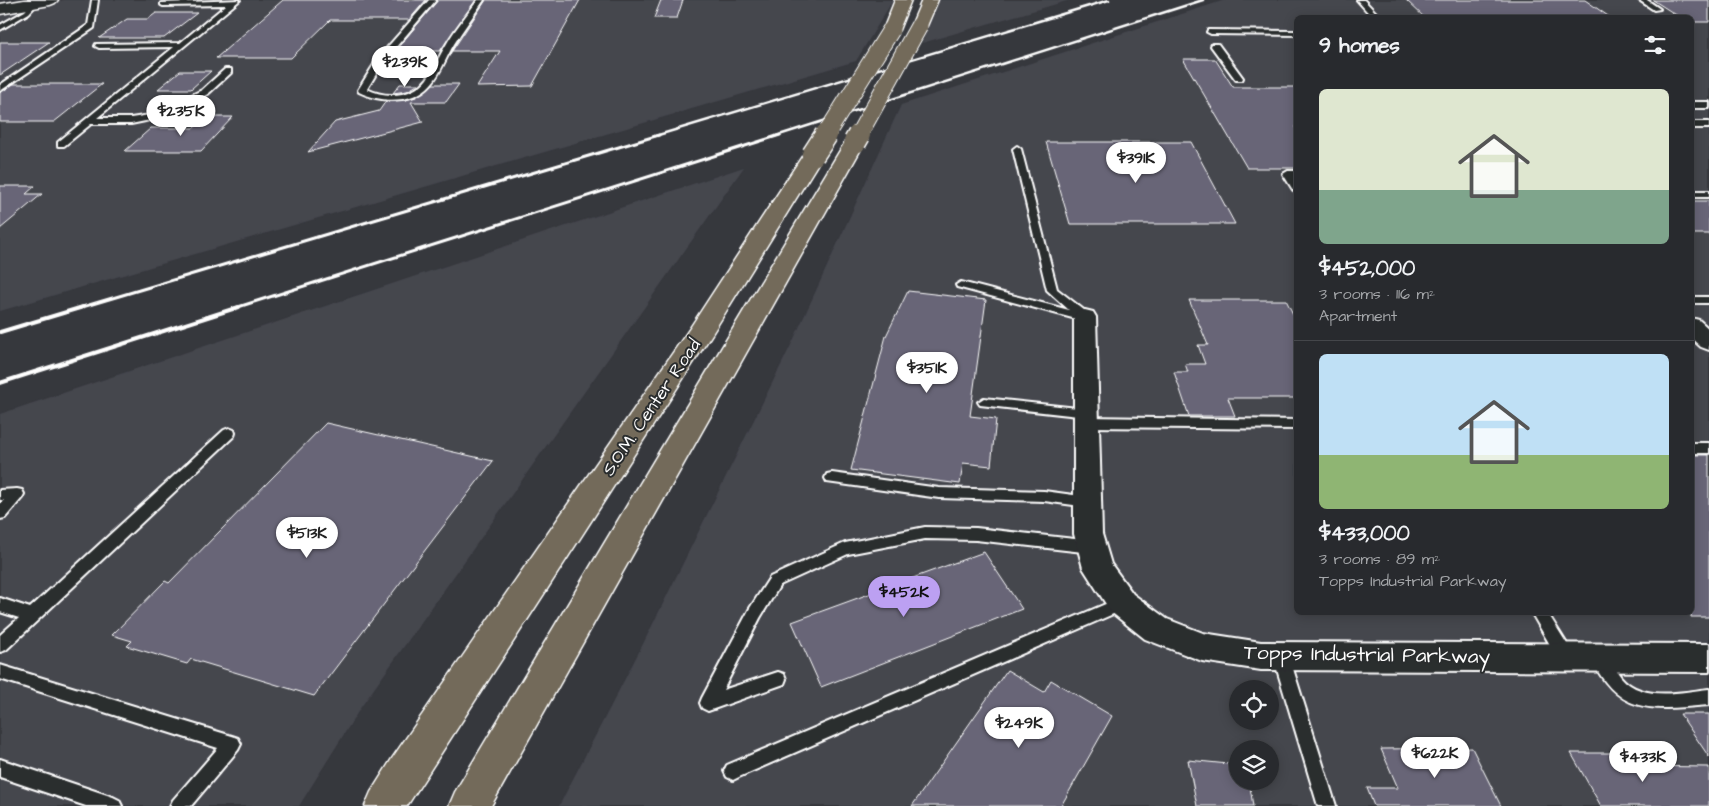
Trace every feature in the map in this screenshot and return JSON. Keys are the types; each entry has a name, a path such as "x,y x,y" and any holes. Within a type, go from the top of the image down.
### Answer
{"main road":[{"name":"S.O.M. Center Road","path":"385,806 407,770 700,334 891,30 903,0"},
{"path":"469,806 855,142 919,26 930,0"}],"street":[{"path":"0,9 50,0"},
{"name":"Topps Industrial Parkway","path":"1085,317 1088,534 1098,568 1122,604 1156,629 1202,647 1261,656 1709,658"},
{"path":"1694,328 1709,342"}],"lane":[{"path":"0,89 91,26 96,0"},
{"path":"433,0 381,60 362,90 370,95 393,97 410,93 426,84 451,43 481,0"},
{"path":"1360,0 1375,15"},
{"path":"1642,0 1656,9"},
{"path":"163,4 235,1"},
{"path":"61,144 235,1"},
{"path":"0,28 27,12 35,3"},
{"path":"1211,32 1294,33"},
{"path":"99,46 182,46"},
{"path":"1215,46 1239,78"},
{"path":"88,121 131,121 152,117 205,92 228,71"},
{"path":"1694,105 1709,105"},
{"path":"1694,125 1709,125"},
{"path":"1017,149 1052,290 1085,317"},
{"path":"1294,174 1288,174 1294,184"},
{"path":"1694,194 1709,194"},
{"path":"961,285 1085,317"},
{"path":"1694,300 1709,300"},
{"path":"984,402 1087,417 1294,425"},
{"path":"0,645 229,433"},
{"path":"1694,448 1709,448"},
{"path":"832,478 938,493 1044,496 1088,502"},
{"path":"0,495 17,494 0,514"},
{"path":"778,679 708,703 755,613 775,581 846,549 925,533 976,534 1092,547"},
{"path":"733,771 1122,604"},
{"path":"0,605 32,616"},
{"path":"1540,615 1566,657"},
{"path":"1281,656 1328,806"},
{"path":"1599,657 1623,690 1643,698 1659,700 1709,697"},
{"path":"0,672 232,744 178,806"},
{"path":"0,768 113,806"}],"shaded area":[{"path":"64,0 893,0 856,61 0,311 0,12"},
{"path":"940,0 1070,0 922,43"},
{"path":"1225,0 1709,0 1709,806 559,806 643,644 792,343 901,105"},
{"path":"744,167 361,707 299,806 0,806 0,414"}],"building":[{"path":"283,0 426,0 409,20 330,20 291,58 216,58"},
{"path":"438,0 476,0 440,51 395,51"},
{"path":"486,0 580,0 532,86 477,87 500,51 452,51"},
{"path":"661,0 683,0 677,18 654,18"},
{"path":"1406,0 1585,0 1607,15 1422,15"},
{"path":"1653,0 1709,0 1709,22 1694,22 1694,15 1676,15"},
{"path":"156,13 197,13 164,38 99,38 127,19 148,19"},
{"path":"0,42 49,42 0,75"},
{"path":"1183,59 1215,59 1233,87 1294,87 1294,168 1247,168"},
{"path":"180,71 211,71 191,89 158,89"},
{"path":"13,84 102,84 54,122 0,122 0,93"},
{"path":"400,84 419,84 407,91 393,93"},
{"path":"433,84 459,84 446,102 411,102 423,122 308,152 335,122 379,111 386,101 406,100 416,97"},
{"path":"205,117 233,117 201,151 125,151 151,128 194,128"},
{"path":"1046,142 1191,142 1235,224 1070,224"},
{"path":"0,186 35,186 26,194 42,194 0,229"},
{"path":"1694,201 1709,201 1709,234 1694,234"},
{"path":"908,291 986,300 970,416 996,419 991,466 963,463 960,484 851,470 886,336"},
{"path":"1189,300 1286,300 1294,316 1294,398 1228,398 1235,416 1189,416 1174,372 1188,372 1185,364 1205,364 1198,345 1208,345"},
{"path":"326,423 493,461 314,696 191,659 187,664 127,646 132,641 112,635 165,581 169,583"},
{"path":"1694,455 1709,455 1709,617 1691,617 1691,615 1694,615"},
{"path":"984,552 1022,609 821,687 792,622"},
{"path":"1007,670 1044,692 1051,680 1112,716 1061,806 912,806"},
{"path":"1680,714 1709,714 1709,757"},
{"path":"1472,748 1501,806 1374,806 1367,788 1398,788 1381,749"},
{"path":"1571,753 1618,753 1626,766 1709,767 1709,806 1601,806"},
{"path":"1188,760 1229,764 1229,790 1250,790 1253,806 1197,806"}],"railway":[{"path":"655,136 1109,0"},
{"path":"776,136 1203,0"},
{"path":"79,308 659,135"},
{"path":"235,308 780,135"},
{"path":"0,332 83,307"},
{"path":"0,383 239,307"}]}
